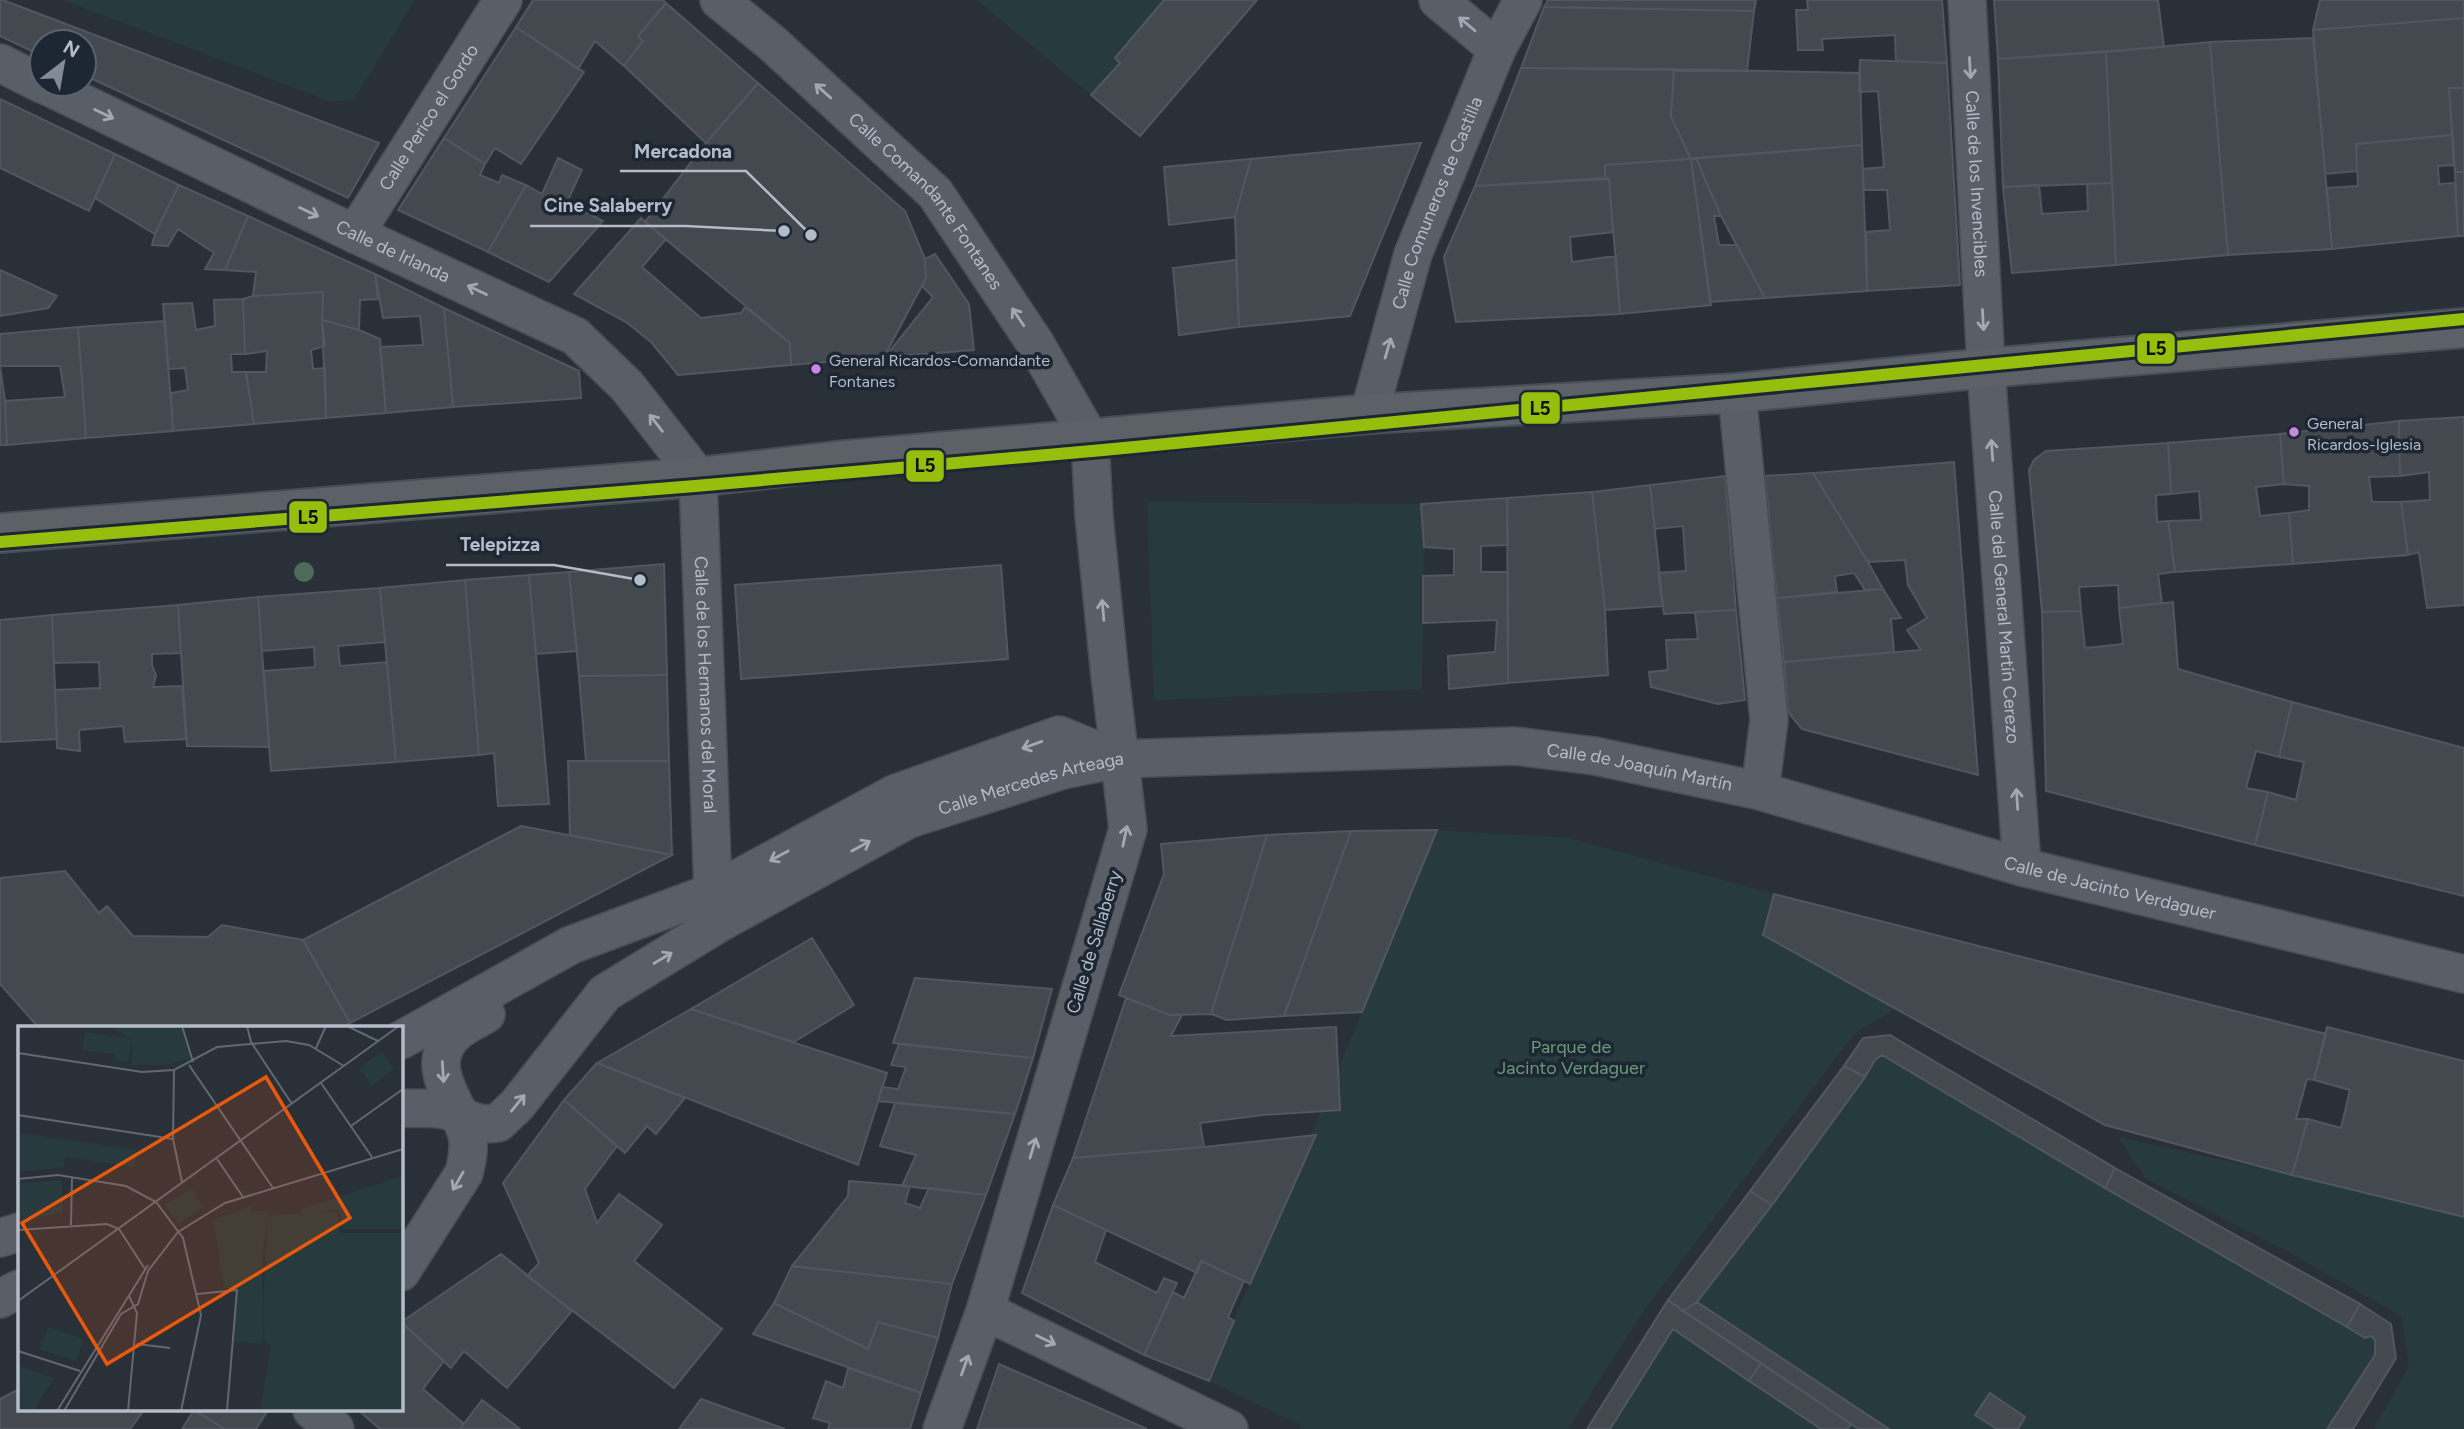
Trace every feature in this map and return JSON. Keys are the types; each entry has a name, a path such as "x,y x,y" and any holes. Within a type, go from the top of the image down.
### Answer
{"main road":[{"path":"0,533 698,477 835,461 1369,414 1737,393 1986,368 2464,328"}],"street":[{"name":"Calle Perico el Gordo","path":"355,234 503,0"},
{"name":"Calle Comandante Fontanes","path":"719,0 773,44 935,193 1035,343 1090,439"},
{"path":"1438,0 1497,49"},
{"name":"Calle Comuneros de Castilla","path":"1369,414 1413,254 1497,49 1523,0"},
{"name":"Calle de los Invencibles","path":"1967,0 1986,368"},
{"name":"Calle de Irlanda","path":"0,64 28,77"},
{"name":"Calle de Irlanda","path":"71,98 575,336 627,386 698,477"},
{"name":"Calle del General Martín Cerezo","path":"1986,368 2022,867"},
{"path":"1737,393 1769,720 1760,792"},
{"name":"Calle de Sallaberry","path":"942,1429 985,1311 1128,829 1118,760 1094,516 1090,439"},
{"name":"Calle de los Hermanos del Moral","path":"698,477 713,892"},
{"name":"Calle Mercedes Arteaga","path":"402,1039 571,946 713,892 894,794 1059,735 1118,760"},
{"name":"Calle de Joaquín Martín","path":"1118,760 1515,746 1595,757 1760,792"},
{"name":"Calle Mercedes Arteaga","path":"460,1116 474,1123 498,1123 507,1117 605,993 721,922 909,819 1063,770 1118,760"},
{"name":"Calle de Jacinto Verdaguer","path":"1760,792 2022,867 2464,974"},
{"path":"402,1270 464,1173 468,1155 467,1137 460,1116 446,1093 441,1071 444,1047 458,1031 547,979 571,946"},
{"path":"402,1108 439,1109 460,1116"},
{"path":"0,1238 18,1232"},
{"path":"0,1299 18,1290"},
{"path":"985,1311 1229,1429"},
{"path":"299,1429 311,1412"},
{"path":"314,1412 335,1429"}],"green space":[{"path":"63,0 415,0 354,99 332,102"},
{"path":"977,0 1164,0 1116,58 1120,63 1091,95"},
{"path":"1147,502 1421,504 1424,547 1422,689 1154,700"},
{"name":"Parque de Jacinto Verdaguer","path":"1437,830 1569,838 1774,894 1764,936 1896,1009 1855,1033 1645,1309 1568,1429 1300,1429 1301,1425 1209,1381"},
{"path":"1890,1035 2115,1168 2391,1324 2396,1358 2353,1429 1587,1429 1668,1300 1863,1038"},
{"path":"2118,1137 2292,1175 2464,1217 2464,1429 2374,1429 2409,1366 2401,1316 2283,1249 2146,1179"}],"building":[{"path":"0,0 77,28 28,28 28,49 0,36"},
{"path":"533,0 663,0 666,3 638,36 643,41 624,66 595,41 578,69 516,27"},
{"path":"1164,0 1257,0 1140,136 1091,95 1120,63 1115,58"},
{"path":"1548,0 1756,0 1754,11 1544,7"},
{"path":"1807,0 1942,0 1947,63 1896,61 1895,35 1822,39 1823,50 1798,50 1796,10 1808,10"},
{"path":"1994,0 2158,0 2164,47 1998,59"},
{"path":"2320,0 2464,0 2464,18 2313,30"},
{"path":"666,3 758,83 706,143 624,66 643,41 638,36"},
{"path":"1544,7 1754,11 1747,71 1521,68"},
{"path":"2464,18 2464,88 2449,88 2452,135 2356,144 2357,171 2325,174 2313,30"},
{"path":"516,27 584,72 521,164 495,148 485,164 444,138"},
{"path":"98,36 379,143 348,198 98,82"},
{"path":"2313,38 2332,249 2228,255 2210,42"},
{"path":"2210,42 2228,255 2116,265 2106,52"},
{"path":"2106,52 2112,183 2003,187 1998,59"},
{"path":"1860,60 1947,63 1960,285 1867,291 1866,232 1890,230 1887,190 1864,190 1863,169 1884,167 1878,91 1859,92"},
{"path":"1521,68 1674,69 1671,117 1691,159 1605,165 1605,178 1475,186"},
{"path":"1674,69 1860,73 1862,145 1691,159 1671,117"},
{"path":"758,83 905,211 925,259 926,278 884,357 791,365 790,343 645,222 706,143"},
{"path":"2449,88 2464,88 2464,172 2455,172"},
{"path":"0,99 115,154 89,211 0,168"},
{"path":"2452,135 2454,165 2438,166 2439,184 2455,183 2458,236 2332,249 2327,188 2358,186 2356,144"},
{"path":"444,138 485,164 480,175 499,183 502,175 526,185 488,252 398,210"},
{"path":"1421,143 1350,316 1239,327 1235,217 1251,159"},
{"path":"1862,145 1867,291 1765,298 1721,216 1696,158"},
{"path":"115,154 179,185 155,234 95,198"},
{"path":"558,158 582,170 567,202 603,221 549,282 488,252 526,185 542,194"},
{"path":"1696,158 1721,216 1714,216 1719,245 1737,245 1765,298 1710,302 1691,159"},
{"path":"1251,159 1235,217 1169,225 1164,167"},
{"path":"1691,159 1711,305 1620,314 1609,179 1605,178 1605,165"},
{"path":"2455,172 2464,172 2464,236 2458,236"},
{"path":"1609,179 1613,232 1570,237 1572,262 1616,256 1620,314 1456,322 1444,257 1475,186"},
{"path":"2112,183 2116,265 2012,273 2003,187 2039,185 2042,214 2088,211 2087,184"},
{"path":"179,185 248,216 225,270 205,269 214,253 178,229 168,246 152,245"},
{"path":"248,216 375,274 378,299 360,300 359,330 322,320 323,292 253,296 256,272 225,270"},
{"path":"641,218 666,239 642,267 701,318 741,313 745,307 790,343 791,365 678,375 651,342 626,322 574,294"},
{"path":"935,254 969,304 974,350 885,357 933,297 922,286 926,278 925,259"},
{"path":"1236,260 1239,327 1179,335 1173,268"},
{"path":"0,270 57,296 48,308 0,316"},
{"path":"375,274 444,308 453,407 386,413 380,347 423,345 420,316 383,318"},
{"path":"323,292 325,346 311,350 313,369 325,368 326,418 254,424 246,372 266,372 267,351 245,354 243,299 253,296"},
{"path":"243,299 245,354 231,354 232,372 246,372 254,424 173,431 171,393 188,390 185,368 168,369 163,304 192,303 196,330 215,326 214,300"},
{"path":"444,308 579,371 581,398 453,407"},
{"path":"322,320 380,339 386,413 326,418"},
{"path":"165,321 173,431 86,438 78,327"},
{"path":"78,327 86,438 7,445 5,401 65,397 60,366 0,366 0,334"},
{"path":"0,366 5,401 7,445 0,445"},
{"path":"2464,417 2464,605 2427,608 2419,552 2408,555 2401,502 2430,500 2429,472 2400,476 2399,421"},
{"path":"2399,421 2400,476 2369,477 2372,502 2401,502 2408,555 2293,564 2289,513 2309,510 2309,486 2284,484 2280,434"},
{"path":"2280,434 2284,484 2256,487 2260,516 2289,513 2293,564 2175,572 2168,521 2201,520 2199,491 2171,494 2168,443"},
{"path":"2168,443 2171,494 2156,495 2157,522 2168,521 2175,572 2158,574 2162,603 2119,608 2118,585 2079,587 2081,611 2042,612 2029,470 2034,460 2046,451"},
{"path":"1954,462 1978,775 1802,729 1788,712 1784,662 1921,650 1907,630 1927,618 1908,585 1905,560 1868,562 1813,473"},
{"path":"1813,473 1883,589 1865,590 1854,573 1835,576 1837,592 1777,598 1765,476"},
{"path":"1725,476 1736,610 1664,614 1658,573 1686,571 1683,526 1655,529 1650,485"},
{"path":"1650,485 1663,606 1605,610 1592,492"},
{"path":"1592,492 1605,610 1608,675 1508,683 1507,498"},
{"path":"1507,498 1508,545 1481,546 1481,572 1508,572 1508,683 1449,689 1448,656 1495,652 1497,620 1423,623 1423,576 1454,575 1454,549 1424,547 1421,504"},
{"path":"664,564 667,675 579,676 569,572"},
{"path":"1001,565 1008,659 741,679 735,585"},
{"path":"569,572 577,651 536,654 529,575"},
{"path":"529,575 549,804 498,806 494,753 479,755 465,580"},
{"path":"465,580 479,755 396,762 380,588"},
{"path":"380,588 385,642 338,646 340,666 387,662 396,762 271,771 264,671 315,667 314,647 262,651 258,597"},
{"path":"1883,589 1901,618 1891,619 1894,652 1784,662 1777,598"},
{"path":"258,597 269,747 187,746 178,605"},
{"path":"2173,602 2178,669 2292,702 2279,757 2256,751 2246,788 2268,792 2255,845 2046,791 2042,612 2081,611 2085,648 2123,644 2119,608"},
{"path":"178,605 181,653 152,654 156,675 153,687 182,686 186,739 125,742 123,726 79,730 80,751 57,748 55,690 100,688 99,662 54,663 52,615"},
{"path":"1736,610 1745,700 1718,704 1651,687 1649,672 1668,670 1666,640 1698,639 1695,612"},
{"path":"52,615 57,739 0,742 0,620"},
{"path":"667,675 669,761 586,761 579,676"},
{"path":"2292,702 2464,748 2464,896 2255,845 2268,792 2296,800 2304,762 2279,757"},
{"path":"568,761 669,761 672,855 570,835"},
{"path":"521,826 672,855 350,1023 303,940"},
{"path":"1437,830 1362,1012 1284,1016 1351,831"},
{"path":"1351,831 1284,1016 1227,1020 1211,1014 1267,835"},
{"path":"1267,835 1211,1014 1170,1015 1119,995 1164,874 1161,844"},
{"path":"65,871 99,913 107,906 133,936 208,937 222,925 303,940 350,1023 344,1026 37,1026 0,984 0,878"},
{"path":"1774,894 2326,1034 2314,1080 2307,1079 2296,1119 2308,1119 2292,1175 2105,1125 1763,935"},
{"path":"812,938 854,1005 794,1042 691,1009"},
{"path":"915,978 1052,989 1033,1058 893,1043"},
{"path":"1126,998 1170,1015 1182,1015 1171,1036 1336,1027 1340,1110 1262,1115 1200,1123 1204,1147 1073,1158"},
{"path":"691,1009 887,1073 858,1165 597,1063"},
{"path":"2327,1027 2464,1061 2464,1217 2292,1175 2308,1119 2341,1128 2350,1090 2314,1080"},
{"path":"1890,1035 2115,1168 2105,1188 1882,1055 1875,1060 1865,1077 1844,1066 1863,1038"},
{"path":"899,1044 1033,1058 1015,1114 878,1101 882,1087 898,1089 906,1067 891,1065"},
{"path":"597,1063 685,1098 656,1134 647,1126 625,1153 564,1100"},
{"path":"1844,1066 1865,1077 1772,1205 1750,1191"},
{"path":"564,1100 617,1146 585,1189 597,1223 619,1194 662,1225 634,1261 722,1329 674,1388 527,1276 539,1263 503,1183"},
{"path":"895,1103 1015,1114 986,1195 902,1186 916,1155 880,1146"},
{"path":"1316,1135 1250,1284 1201,1261 1197,1273 1053,1205 1073,1158"},
{"path":"2115,1168 2360,1304 2347,1327 2105,1188"},
{"path":"849,1181 910,1186 905,1203 920,1208 929,1188 986,1195 952,1284 792,1266 848,1196"},
{"path":"1750,1191 1772,1205 1697,1302 1683,1311 1668,1300"},
{"path":"1053,1205 1106,1230 1095,1262 1157,1293 1164,1278 1177,1283 1144,1355 1022,1293"},
{"path":"501,1254 572,1311 507,1388 464,1351 451,1368 402,1321"},
{"path":"1201,1261 1244,1281 1228,1317 1234,1321 1209,1381 1144,1355 1173,1292 1184,1298"},
{"path":"792,1266 952,1284 938,1338 878,1322 868,1349 774,1303"},
{"path":"1668,1300 1761,1363 1749,1381 1673,1329 1610,1429 1587,1429"},
{"path":"1697,1302 1889,1429 1859,1429 1851,1424 1683,1311"},
{"path":"774,1303 868,1349 878,1322 938,1338 921,1393 753,1334"},
{"path":"2360,1304 2391,1324 2396,1358 2353,1429 2327,1429 2375,1355 2375,1340 2371,1336 2365,1338 2347,1327"},
{"path":"402,1323 444,1361 423,1389 464,1424 460,1429 380,1429 360,1412 402,1412"},
{"path":"1761,1363 1851,1424 1847,1429 1821,1429 1749,1381"},
{"path":"999,1364 1147,1429 977,1429"},
{"path":"848,1368 921,1393 910,1429 828,1429 830,1423 813,1418 826,1381 843,1388"},
{"path":"18,1390 18,1412 143,1412 130,1429 0,1429 0,1399"},
{"path":"1990,1393 2025,1417 2018,1429 1997,1429 1975,1415"},
{"path":"701,1399 785,1429 679,1429"},
{"path":"482,1400 520,1429 460,1429"},
{"path":"193,1412 197,1412 225,1429 182,1429"},
{"path":"197,1412 267,1412 256,1429 225,1429"}],"transit line":[{"name":"L5","path":"0,542 1103,450 2464,319"}],"place":[{"name":"Cine Salaberry","path":"784,231"},
{"name":"Mercadona","path":"811,235"},
{"name":"General Ricardos-Comandante Fontanes","path":"816,369"},
{"name":"General Ricardos-Iglesia","path":"2294,432"},
{"name":"Telepizza","path":"640,580"}]}
